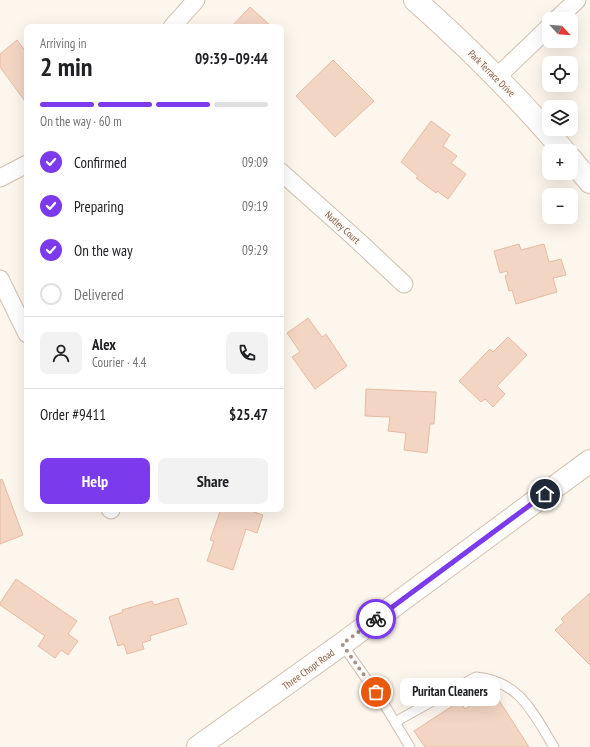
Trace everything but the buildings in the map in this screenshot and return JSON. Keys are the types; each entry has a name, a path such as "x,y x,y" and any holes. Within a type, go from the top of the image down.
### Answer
{"main road":[{"name":"Park Terrace Drive","path":"415,0 528,108 558,144"},
{"path":"578,167 590,182"},
{"name":"Three Chopt Road","path":"198,747 342,644 590,461"}],"street":[{"path":"175,24 196,0"},
{"path":"564,12 577,0"},
{"path":"497,77 542,34"},
{"path":"0,178 24,166"},
{"name":"Nutley Court","path":"284,175 404,284"},
{"path":"0,279 24,328"}],"lane":[{"path":"342,644 384,704 410,747"},
{"path":"395,722 476,676 499,681 512,689 527,704 554,747"}],"way so far":[{"path":"376,619 342,644 376,692"}],"place":[{"name":"Puritan Cleaners","path":"376,692"}],"route":[{"path":"376,619 545,494"}]}
